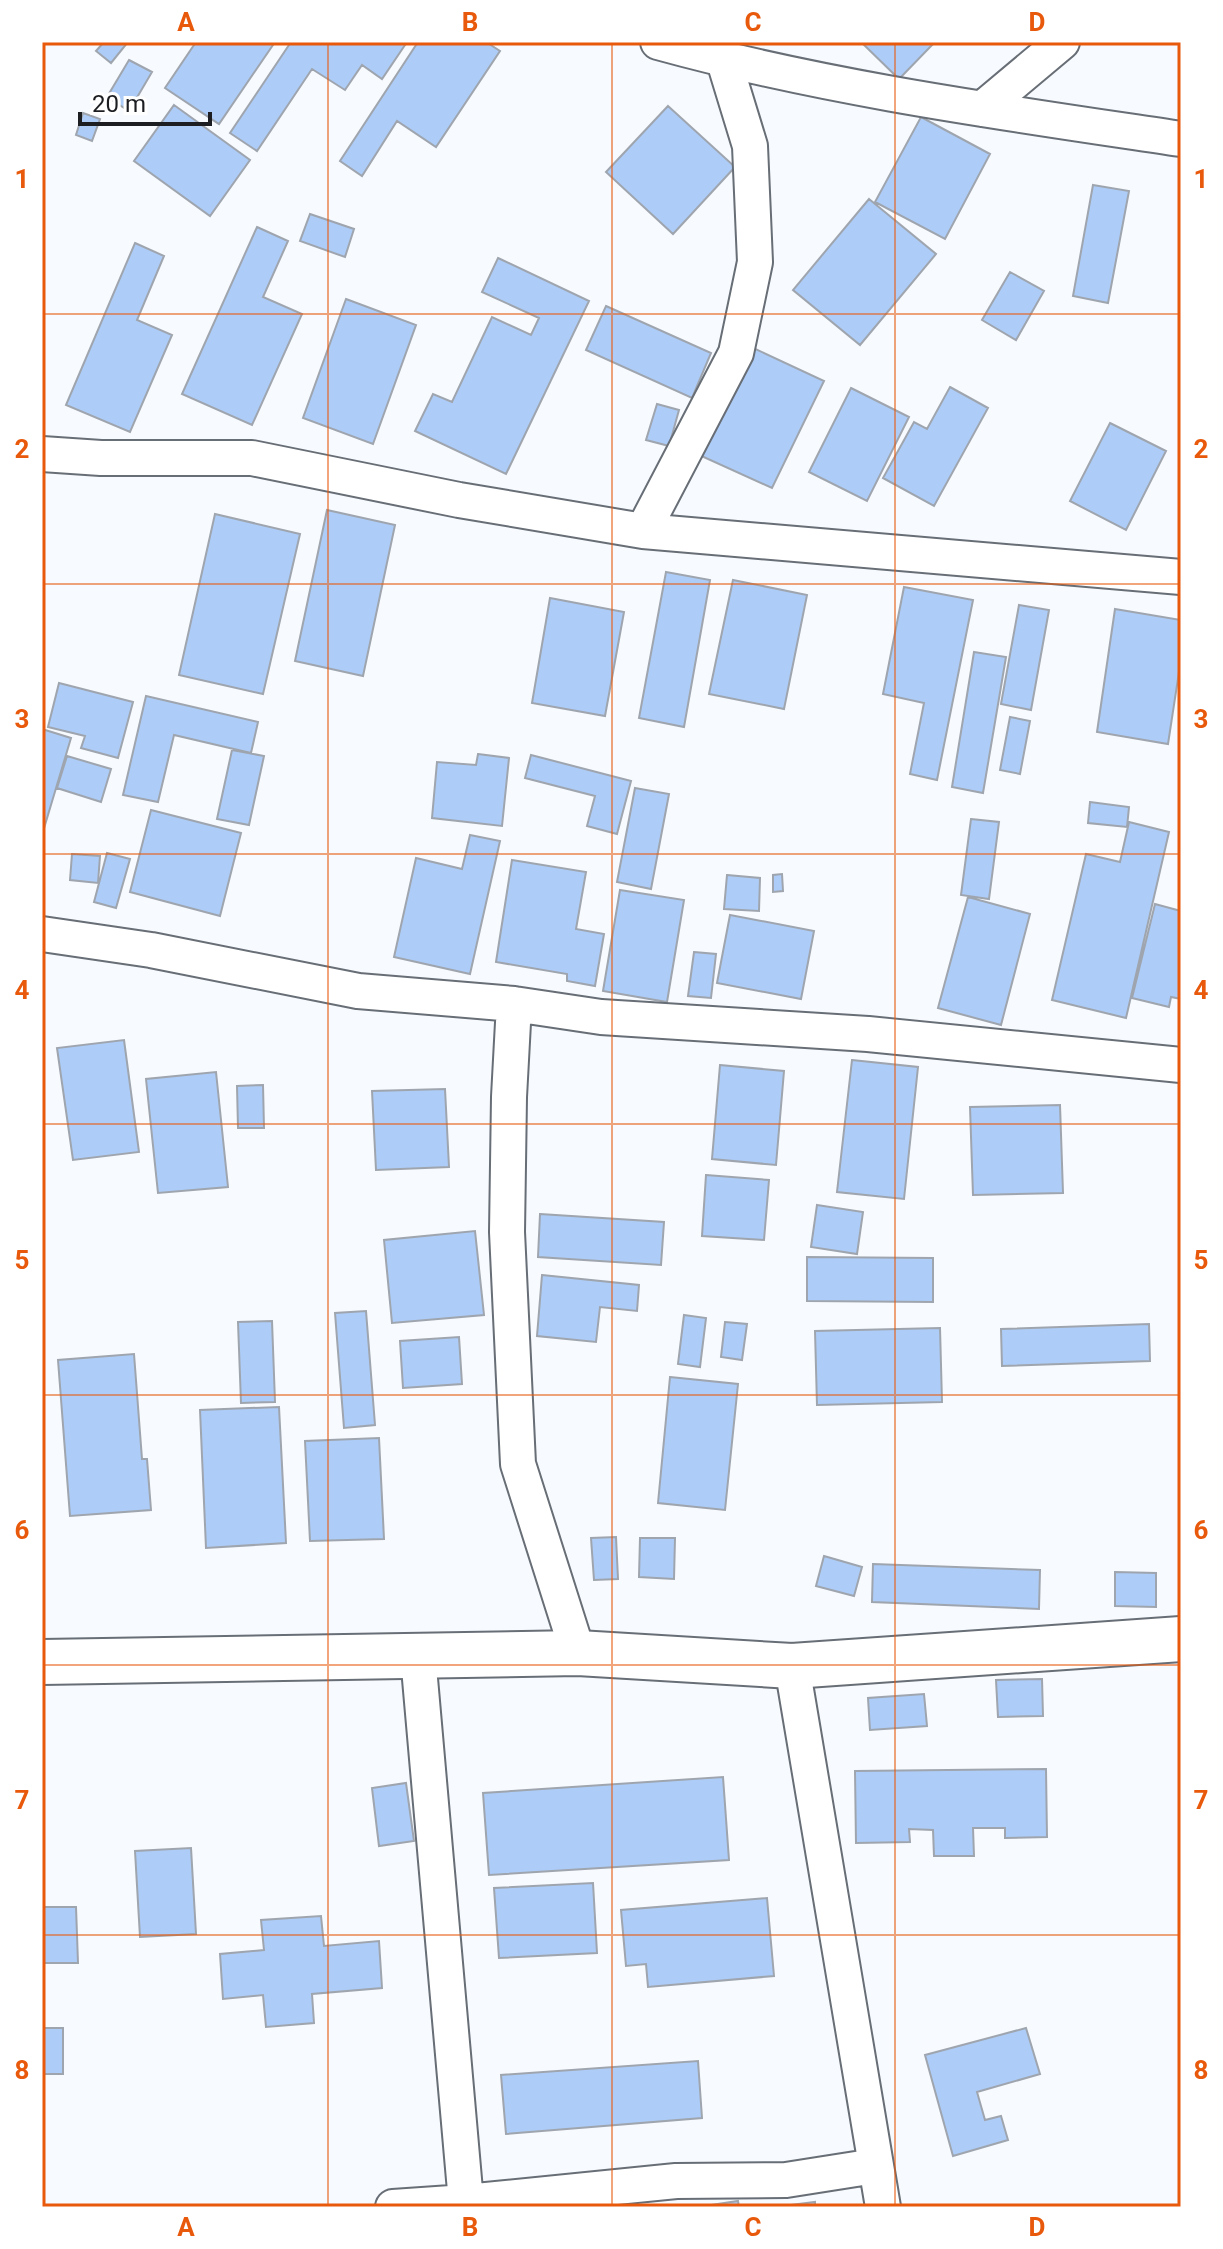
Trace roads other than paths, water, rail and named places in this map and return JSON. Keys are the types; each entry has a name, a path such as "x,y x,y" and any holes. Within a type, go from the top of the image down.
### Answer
{"main road":[{"path":"42,1662 578,1653 792,1666 1181,1639"}],"street":[{"path":"658,42 724,61 982,109 1181,139"},
{"path":"982,109 1062,42"},
{"path":"643,531 736,353 755,262 750,146 724,61"},
{"path":"42,454 101,458 252,458 459,500 643,531 1181,577"},
{"path":"42,934 151,950 358,991 514,1004 601,1017 868,1034 1181,1065"},
{"path":"514,1004 507,1232 518,1464 578,1653"},
{"path":"418,1656 466,2202"},
{"path":"792,1666 883,2207"},
{"path":"393,2207 676,2181 786,2180 875,2166"}]}
